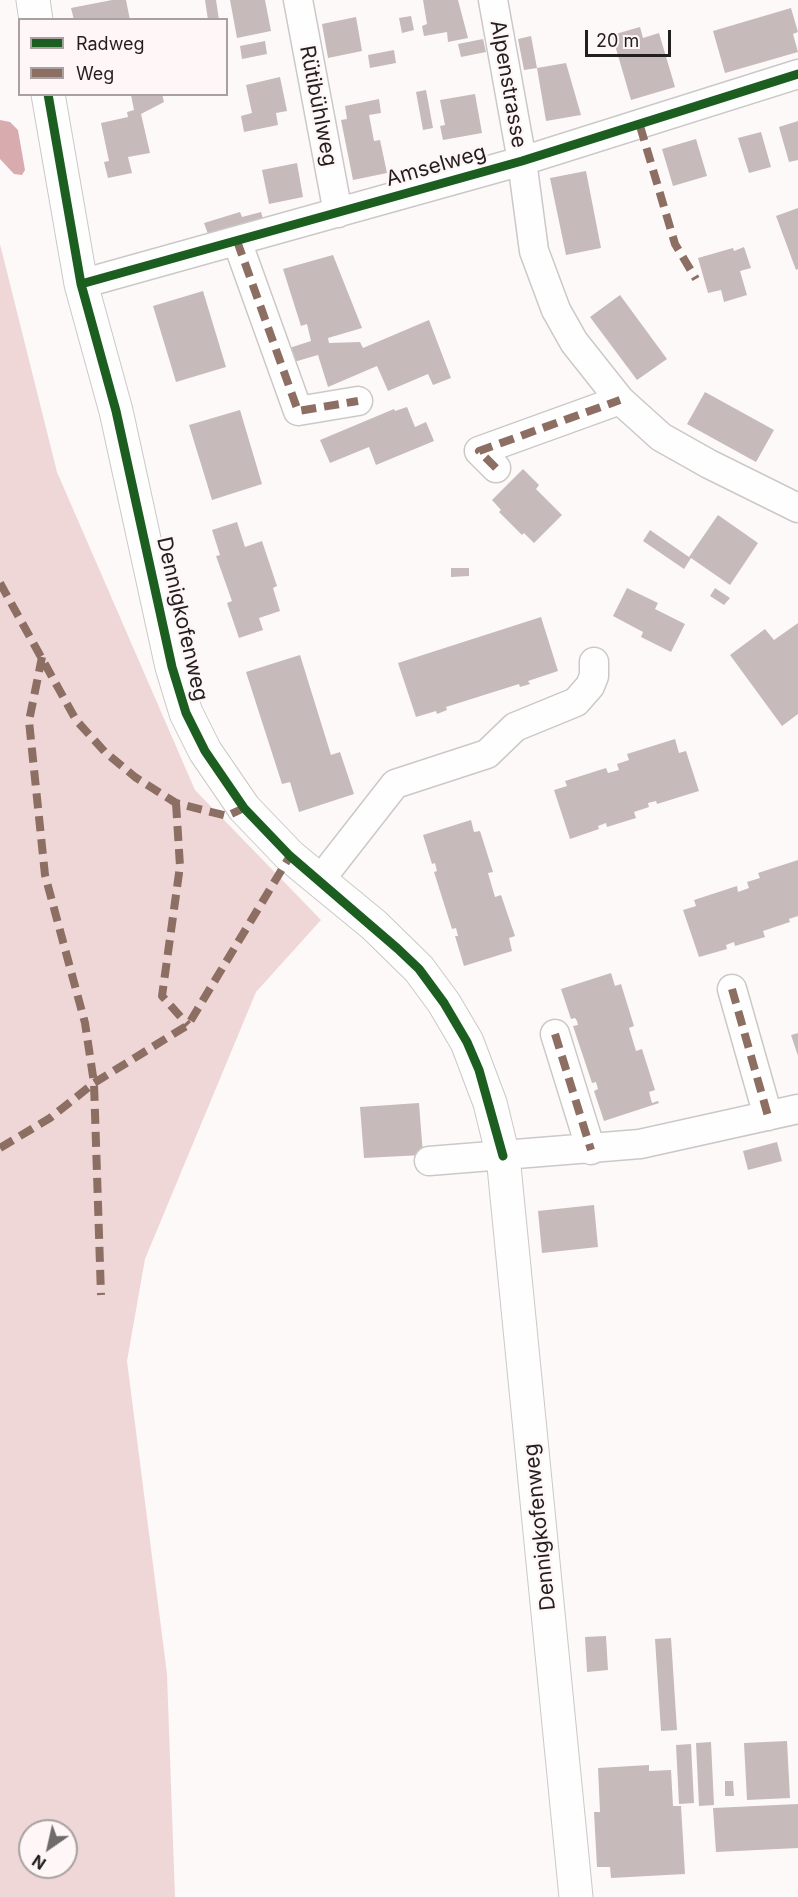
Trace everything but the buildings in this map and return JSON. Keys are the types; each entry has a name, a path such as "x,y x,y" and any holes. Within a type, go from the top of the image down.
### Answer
{"street":[{"path":"33,0 36,18"},
{"name":"Rütibühlweg","path":"298,0 338,213"},
{"name":"Alpenstrasse","path":"493,0 522,161 534,251 556,310 574,342 620,400 661,437 709,465 798,508"},
{"name":"Amselweg","path":"81,284 522,161 798,74"},
{"name":"Dennigkofenweg","path":"48,96 81,284 116,411 172,667 186,713 215,767 244,808 290,856 419,969 444,1003 467,1042 479,1070 503,1156 576,1897"},
{"path":"237,241 298,411 358,401"},
{"path":"496,468 479,451 620,400"},
{"path":"320,880 395,784 487,753 515,727 576,702 590,686 594,676 594,662"},
{"path":"732,989 768,1116"},
{"path":"555,1034 591,1150"},
{"path":"429,1161 591,1150 640,1144 798,1109"}],"shaded area":[{"path":"0,120 10,122 18,130 25,170 22,175 14,174 0,159"},
{"path":"0,244 57,472 195,790 321,920 256,992 145,1259 127,1361 167,1674 175,1897 0,1897"}],"marked path":[{"path":"640,126 675,244 696,279"},
{"path":"237,241 298,411 358,401"},
{"path":"496,468 479,451 620,400"},
{"path":"0,583 76,720 105,752 135,777 176,803 227,816 244,808"},
{"path":"42,657 29,721 45,875 85,1023 94,1083 101,1295"},
{"path":"176,803 180,866 162,996 188,1025"},
{"path":"0,1148 50,1118 94,1083 188,1025 290,856"},
{"path":"732,989 768,1116"},
{"path":"555,1034 591,1150"}],"cycle path":[{"path":"81,284 522,161 798,74"},
{"path":"48,96 81,284 116,411 172,667 186,713 205,751 244,808 290,856 419,969 444,1003 467,1042 479,1070 503,1156"}]}
